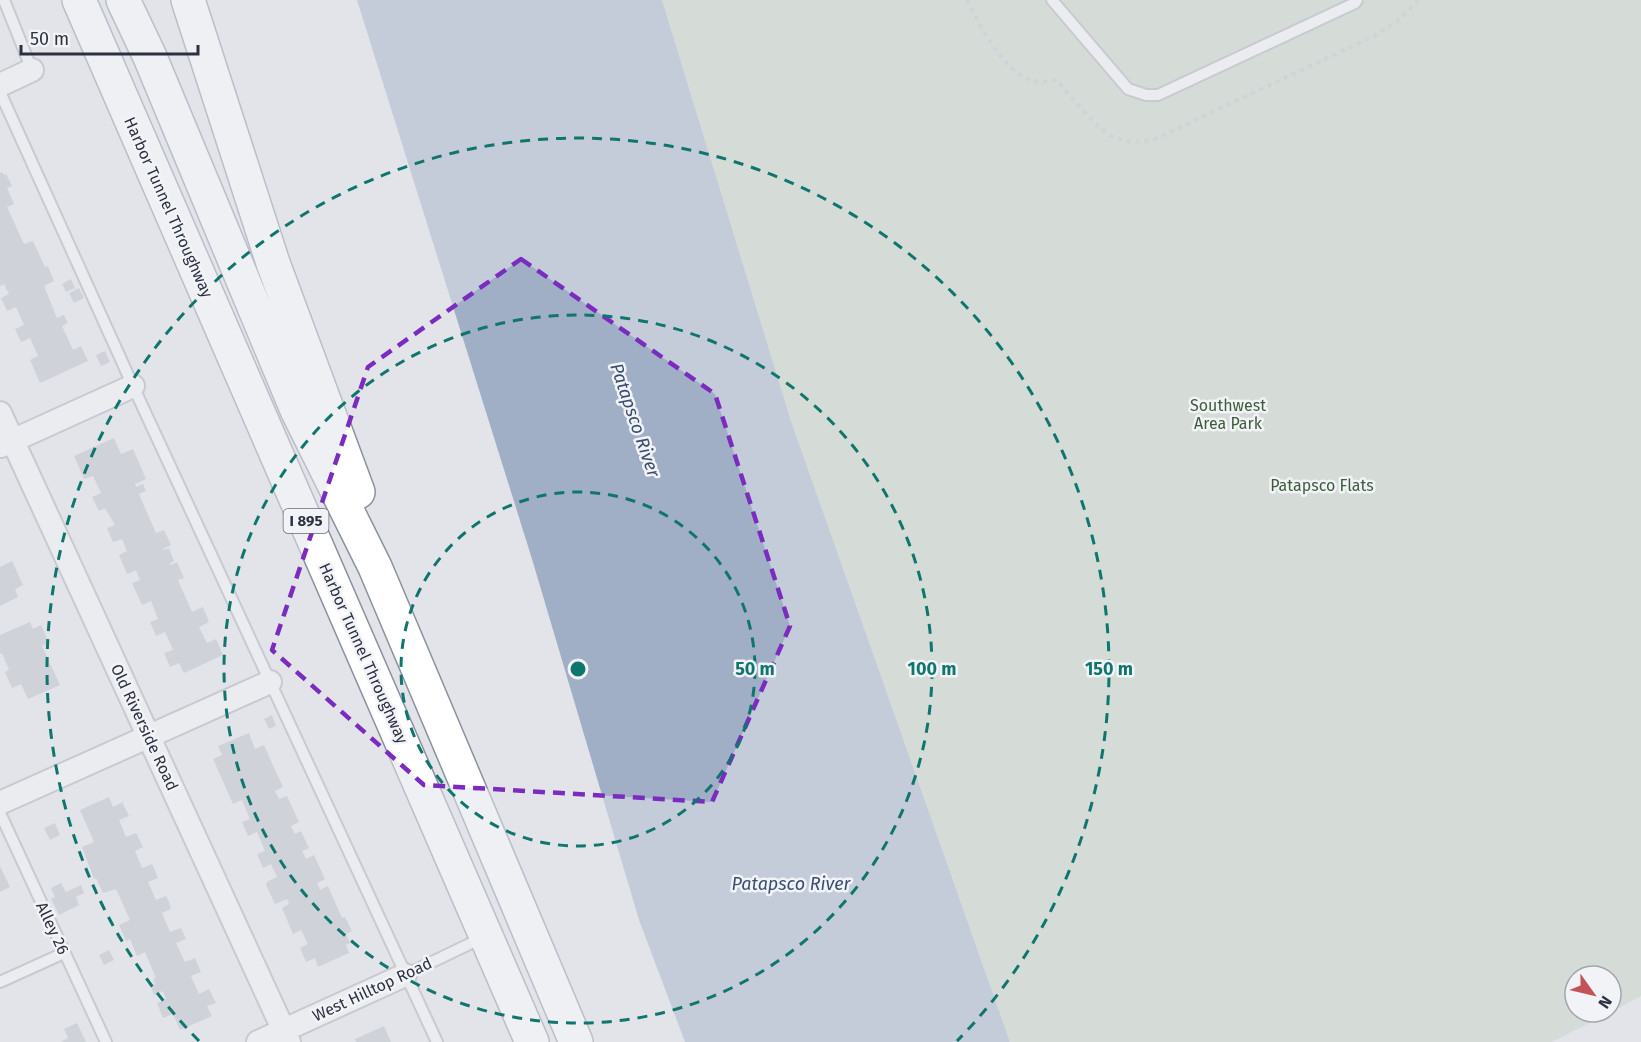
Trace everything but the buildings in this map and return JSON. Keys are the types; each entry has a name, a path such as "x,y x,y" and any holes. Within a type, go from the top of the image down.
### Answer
{"highway":[{"name":"Harbor Tunnel Throughway","path":"79,0 532,1042"},
{"name":"I 895","path":"123,0 150,57 297,410 375,567 576,1042"},
{"path":"188,0 273,263 355,483 375,567"}],"street":[{"path":"0,86 32,70"},
{"path":"7,444 133,386"},
{"name":"Old Riverside Road","path":"0,413 7,444 148,736 287,1036"},
{"path":"0,803 270,682"},
{"name":"West Hilltop Road","path":"258,1042 287,1036 405,975"}],"lane":[{"path":"4,0 32,70"},
{"path":"1052,0 1128,89 1146,95 1158,95 1357,0"},
{"path":"0,92 133,386 437,1042"},
{"name":"Alley 26","path":"0,813 106,1042"},
{"name":"West Hilltop Road","path":"405,975 487,936"},
{"path":"0,982 64,952"}],"highlighted area":[{"path":"521,259 715,394 790,626 712,802 424,785 272,650 368,367"}],"green space":[{"name":"Southwest Area Park","path":"662,0 1641,0 1641,996 1623,1006 1623,964 1563,964 1563,1024 1587,1024 1552,1042 1010,1042 791,421"}],"water":[{"name":"Patapsco River","path":"357,0 662,0 791,421 1010,1042 685,1042 639,920 532,559"}],"park label":[{"name":"Patapsco Flats","path":"1322,485"}]}
